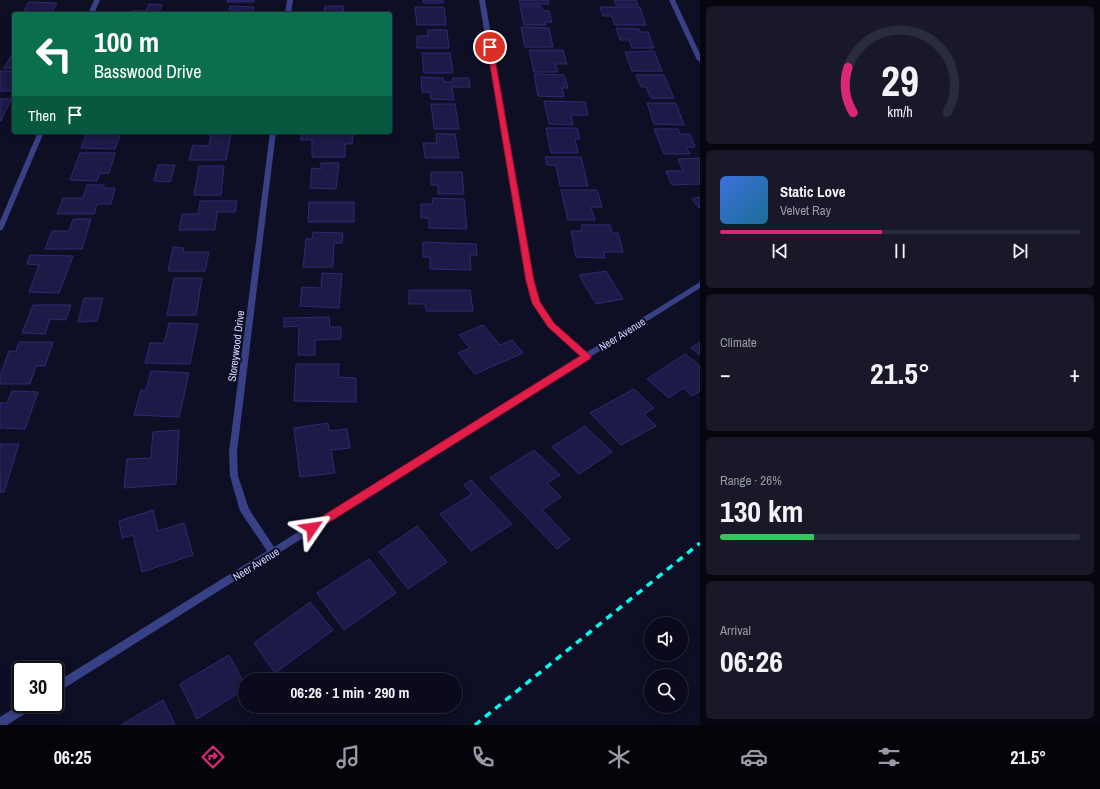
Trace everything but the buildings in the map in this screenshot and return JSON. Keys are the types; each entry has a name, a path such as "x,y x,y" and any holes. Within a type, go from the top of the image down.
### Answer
{"street":[{"path":"92,12 97,0"},
{"path":"288,12 290,0"},
{"path":"482,0 530,281 536,303 551,325 587,356"},
{"path":"672,0 700,60"},
{"path":"0,229 40,134"},
{"name":"Storeywood Drive","path":"273,134 233,452 234,476 245,510 273,553"},
{"name":"Neer Avenue","path":"64,683 700,285"},
{"path":"0,723 16,713"}],"railway":[{"path":"475,725 700,543"}],"route":[{"path":"312,528 587,356 551,325 536,303 530,281 490,47"}]}
